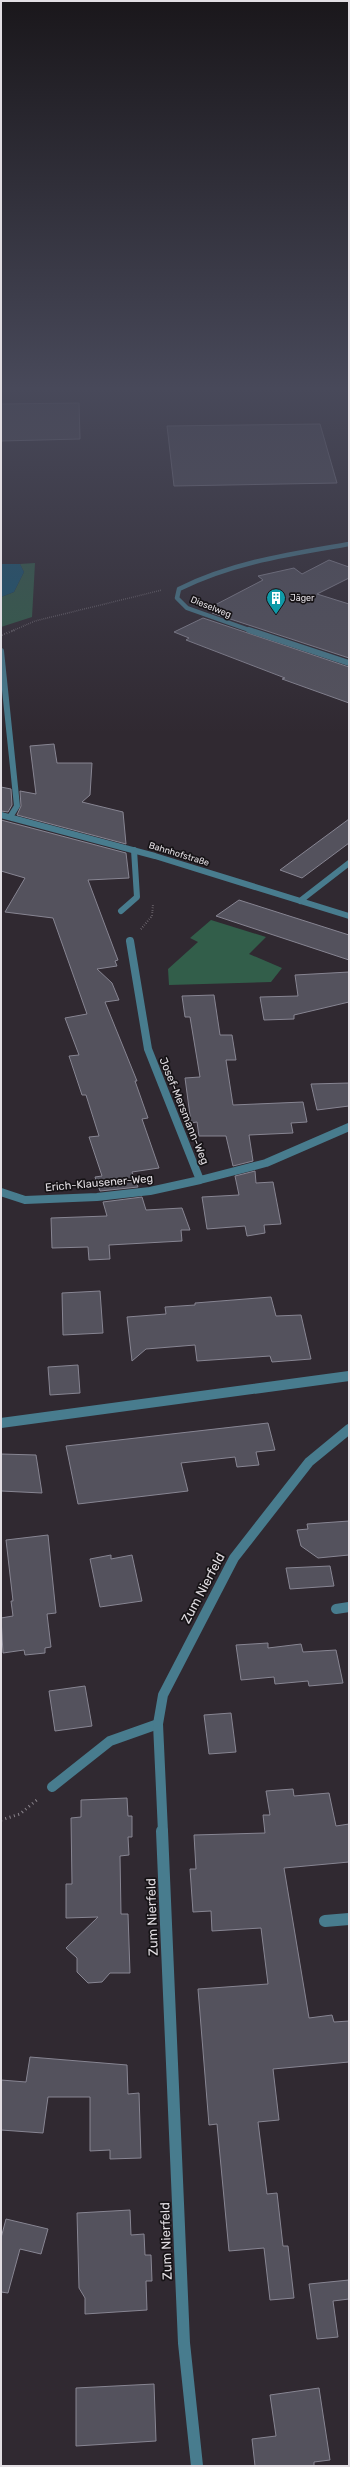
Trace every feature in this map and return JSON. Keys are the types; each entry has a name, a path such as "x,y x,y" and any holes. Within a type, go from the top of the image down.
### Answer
{"street":[{"name":"Dieselweg","path":"349,544 283,556 196,579 179,589 177,598 187,608 349,663"},
{"path":"1,651 17,806 10,817"},
{"name":"Bahnhofstraße","path":"1,816 10,817 134,850 349,916"},
{"path":"122,911 137,897 134,850"},
{"path":"300,901 349,863"},
{"name":"Josef-Mersmann-Weg","path":"130,941 148,1049 200,1180 266,1163 349,1127"},
{"name":"Erich-Klausener-Weg","path":"1,1192 25,1200 97,1197 150,1191 200,1180"},
{"path":"1,1423 349,1376"},
{"name":"Zum Nierfeld","path":"197,2466 184,2343 158,1724 163,1695 234,1558 309,1462 349,1429"},
{"path":"336,1609 349,1607"},
{"path":"52,1787 110,1741 158,1724"},
{"path":"325,1921 349,1919"}],"path":[{"path":"1,635 35,621 154,591 179,589"},
{"path":"1,1820 20,1814 52,1787"}],"green space":[{"path":"35,563 32,617 1,627 1,597 14,592 24,572 20,564"},
{"path":"211,920 266,937 249,954 282,968 271,982 169,985 168,969 198,942 190,938"}],"water":[{"path":"1,564 20,564 24,572 14,592 1,597"}],"building":[{"path":"329,560 349,567 349,578 317,594 349,604 349,658 212,613 221,608 213,606 263,580 258,576 294,568 302,574"},
{"path":"203,618 349,667 349,703 282,679 285,678 186,640 189,638 174,632"},
{"path":"54,744 57,763 92,763 90,795 82,802 123,812 126,844 17,815 21,806 20,791 36,794 30,746"},
{"path":"1,787 11,789 12,805 8,812 1,811"},
{"path":"349,819 349,843 302,878 280,870"},
{"path":"1,820 126,853 129,878 88,880 118,960 115,961 117,966 97,969 112,983 119,1000 105,1002 137,1081 135,1081 148,1118 142,1119 159,1168 132,1172 138,1187 100,1191 95,1177 102,1176 89,1137 99,1136 86,1095 82,1095 69,1056 79,1055 65,1018 87,1014 53,918 5,912 25,878 1,871"},
{"path":"239,900 349,935 349,960 216,916"},
{"path":"349,972 349,1002 294,1015 294,1019 264,1020 260,997 298,996 295,975"},
{"path":"214,995 220,1035 232,1035 236,1060 226,1060 233,1105 303,1102 307,1122 291,1123 293,1133 249,1135 253,1161 233,1166 226,1136 199,1136 197,1122 191,1123 185,1078 200,1077 190,1017 185,1017 182,996"},
{"path":"349,1083 349,1106 317,1110 311,1084"},
{"path":"255,1171 256,1183 273,1182 281,1224 264,1225 265,1233 247,1236 245,1226 207,1229 202,1197 239,1195 235,1176"},
{"path":"142,1197 146,1210 182,1208 190,1230 181,1230 182,1241 109,1245 110,1259 89,1260 88,1247 52,1248 51,1218 107,1216 103,1202"},
{"path":"100,1291 103,1333 63,1335 62,1293"},
{"path":"271,1297 276,1316 301,1315 311,1359 272,1362 270,1356 197,1361 195,1345 146,1349 132,1361 127,1317 166,1314 165,1307"},
{"path":"78,1365 80,1393 50,1395 48,1367"},
{"path":"268,1423 275,1450 256,1452 259,1465 237,1467 235,1457 181,1463 188,1491 78,1504 66,1446"},
{"path":"1,1454 36,1455 42,1493 1,1491"},
{"path":"349,1521 349,1555 318,1558 301,1546 297,1530 308,1529 307,1524"},
{"path":"48,1535 56,1613 47,1614 51,1647 45,1648 45,1653 25,1655 24,1650 3,1653 1,1618 13,1616 11,1601 13,1601 6,1540"},
{"path":"111,1555 111,1559 132,1555 142,1601 100,1607 90,1559"},
{"path":"330,1566 334,1586 290,1589 286,1568"},
{"path":"268,1643 268,1648 301,1644 303,1652 336,1650 343,1683 309,1686 308,1681 275,1684 274,1677 241,1680 236,1645"},
{"path":"85,1686 92,1726 55,1731 49,1691"},
{"path":"231,1713 236,1752 209,1754 204,1715"},
{"path":"293,1789 294,1796 329,1793 336,1826 349,1824 349,1862 284,1868 309,2018 332,2015 334,2022 349,2021 349,2062 273,2069 279,2120 258,2122 267,2194 277,2193 283,2246 288,2246 294,2298 270,2300 264,2248 229,2251 217,2124 209,2125 198,1989 268,1984 261,1928 212,1931 211,1911 193,1912 190,1869 196,1869 194,1835 265,1833 263,1815 270,1815 266,1791"},
{"path":"127,1798 128,1816 132,1816 132,1837 128,1837 129,1855 120,1856 121,1914 128,1914 130,1973 110,1973 102,1982 88,1983 77,1972 77,1958 66,1948 98,1917 66,1918 66,1884 72,1884 71,1818 81,1817 81,1800"},
{"path":"30,2057 127,2065 128,2094 139,2093 141,2158 110,2159 110,2150 90,2151 90,2097 48,2097 43,2133 1,2130 1,2080 26,2082"},
{"path":"130,2210 131,2235 144,2234 145,2255 151,2255 152,2281 146,2281 147,2310 85,2314 85,2298 79,2288 77,2213"},
{"path":"6,2219 48,2229 41,2254 20,2249 8,2293 1,2292 1,2238"},
{"path":"349,2280 349,2299 333,2301 338,2337 317,2339 309,2284"},
{"path":"154,2384 156,2441 76,2446 76,2388"},
{"path":"319,2388 330,2460 314,2462 314,2466 255,2466 252,2439 276,2436 270,2395"}],"place":[{"name":"Jäger","path":"276,615"}]}
